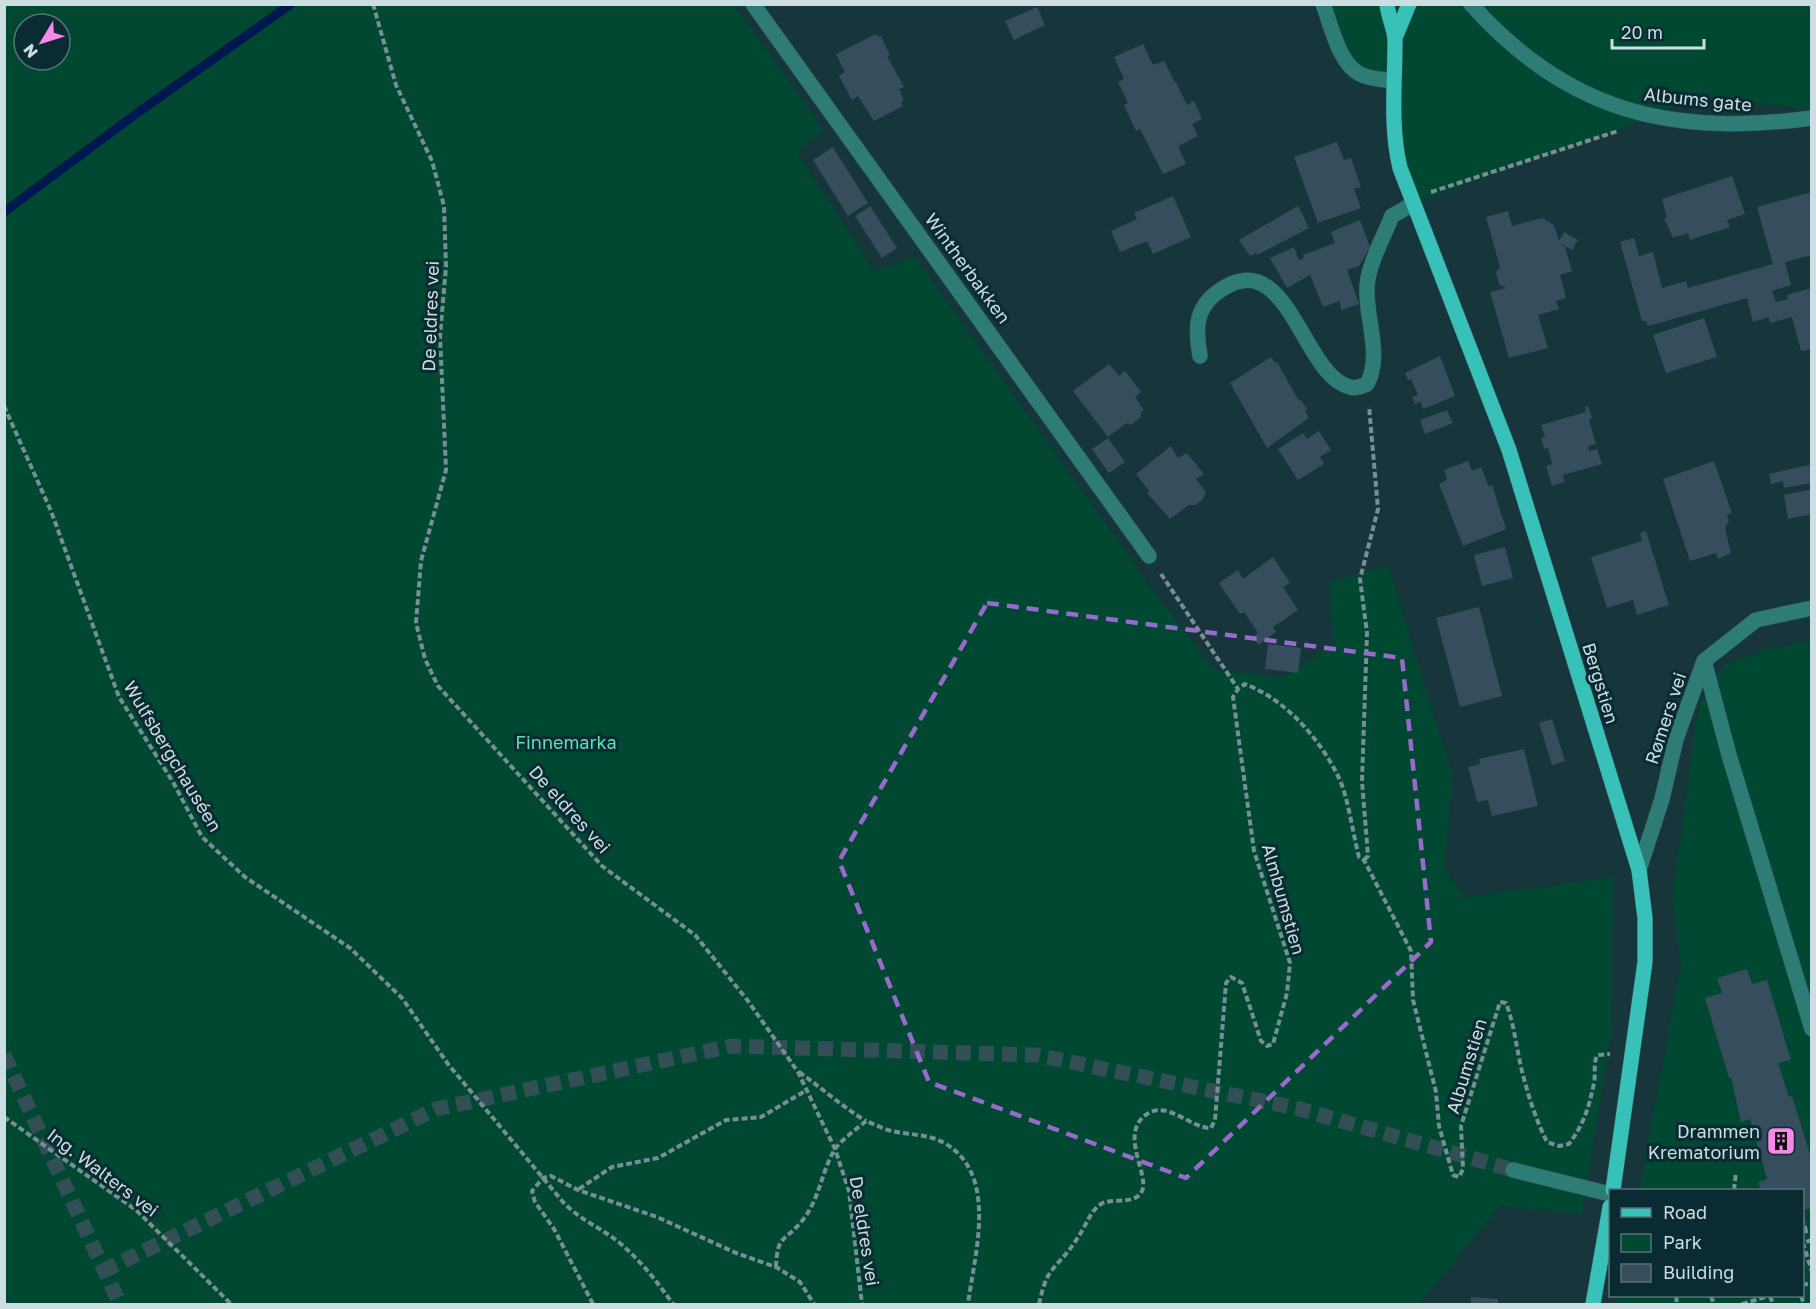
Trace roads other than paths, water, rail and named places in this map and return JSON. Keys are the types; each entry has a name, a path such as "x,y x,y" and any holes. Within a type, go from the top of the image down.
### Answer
{"main road":[{"name":"Bergstien","path":"1387,4 1395,38 1392,81 1394,143 1412,201 1509,450 1639,870 1644,918 1645,962 1612,1189"},
{"name":"Bergstien","path":"1395,38 1409,4"},
{"path":"1593,1305 1609,1218"}],"street":[{"name":"Wintherbakken","path":"753,4 1149,556"},
{"path":"1323,4 1346,62 1353,71 1363,76 1392,81"},
{"name":"Albums gate","path":"1471,4 1519,51 1573,87 1612,106 1657,118 1758,125 1812,118"},
{"path":"1200,356 1196,327 1205,302 1228,284 1253,281 1275,292 1328,372 1342,385 1352,388 1367,384 1374,372 1374,354 1367,313 1368,277 1392,216 1412,201"},
{"name":"Rømers vei","path":"1639,870 1662,799 1676,740 1704,661 1756,620 1812,608"},
{"path":"1704,661 1729,755 1806,991 1812,1029"},
{"path":"1513,1170 1609,1191"}],"waterway":[{"path":"4,212 140,111 291,4"}],"tunnel":[{"path":"103,1271 436,1109 731,1046 1036,1055 1296,1108 1513,1170"},
{"path":"4,1055 120,1304"}],"place":[{"name":"Drammen Krematorium","path":"1781,1141"}],"park label":[{"name":"Finnemarka","path":"566,742"}]}
